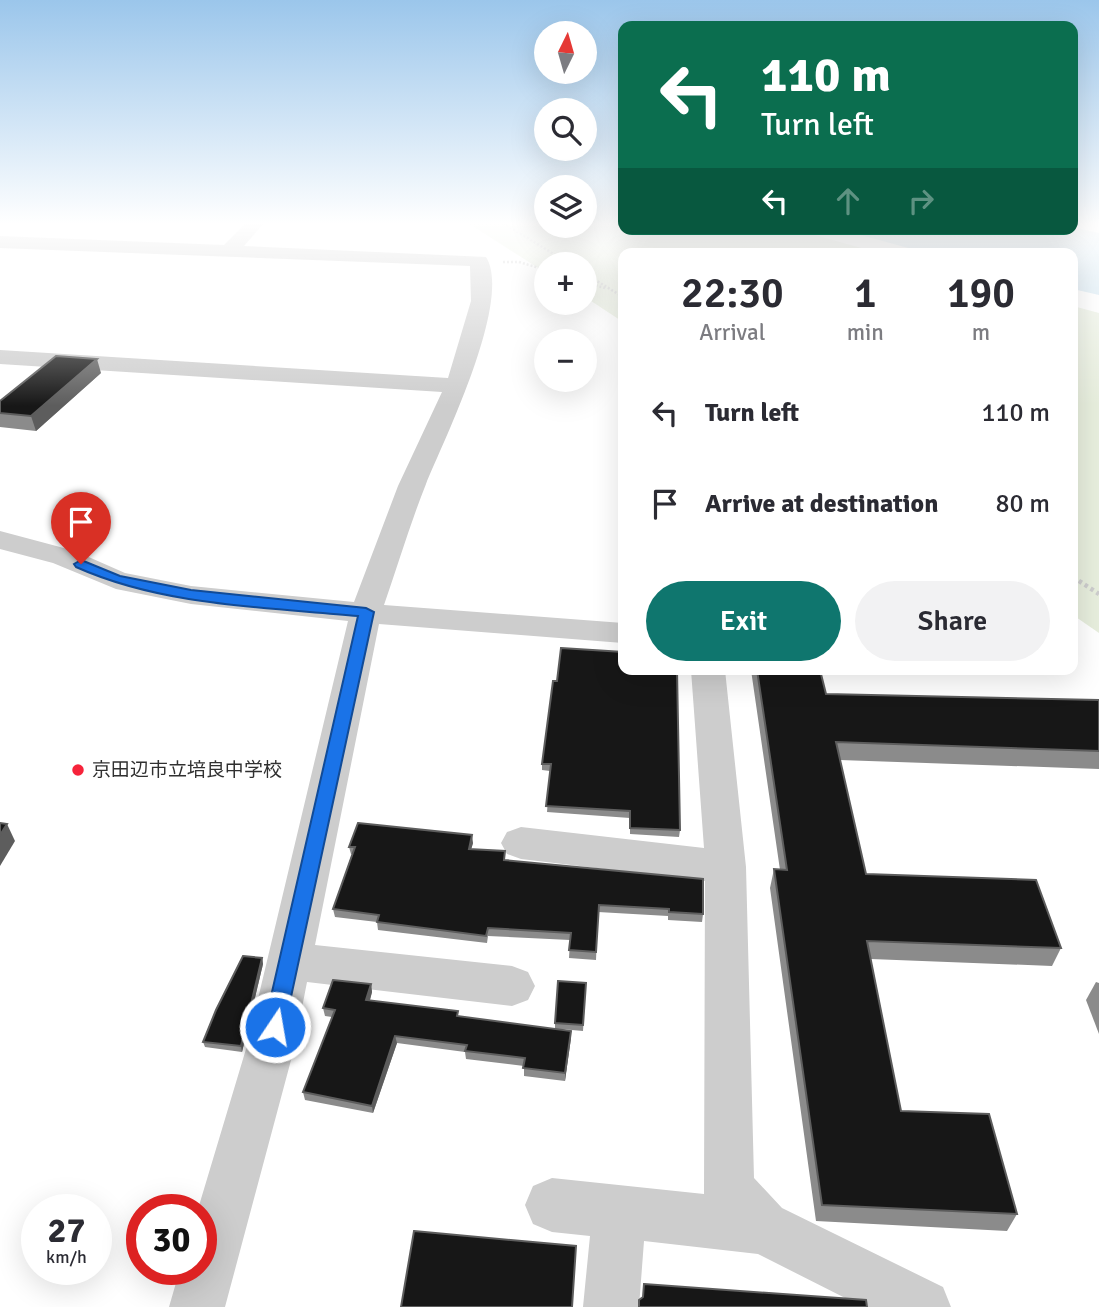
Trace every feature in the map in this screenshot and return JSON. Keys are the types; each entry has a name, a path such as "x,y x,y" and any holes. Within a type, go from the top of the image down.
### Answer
{"street":[{"path":"197,1307 270,1049 366,612 412,486 457,386 481,301 480,284"},
{"path":"0,357 457,386"},
{"path":"0,540 64,557 116,580 178,592 366,612 618,633"},
{"path":"708,675 726,867 728,1189 763,1227"},
{"path":"521,843 726,867"},
{"path":"290,961 512,986"},
{"path":"552,1205 763,1227 923,1307"},
{"path":"611,1307 619,1212"}],"path":[{"path":"603,284 618,294"},
{"path":"597,286 613,290"},
{"path":"1078,580 1099,594"}],"green space":[{"path":"597,284 618,284 618,319 597,305"},
{"path":"1078,307 1099,313 1099,633 1078,618"}],"water":[{"path":"1078,284 1099,284 1099,295 1078,290"}],"building":[{"path":"56,356 97,359 31,416 0,413 0,401"},
{"path":"561,648 618,652 618,675 677,675 680,830 630,828 630,811 546,806 551,764 542,764 553,681 557,681"},
{"path":"758,675 821,675 826,694 1099,700 1099,751 836,742 866,874 1036,880 1061,948 867,941 901,1111 989,1114 1017,1214 822,1205 774,869 787,870"},
{"path":"0,823 7,824 0,835"},
{"path":"358,823 472,835 469,849 505,851 504,860 703,879 703,914 599,905 596,952 569,950 571,933 488,928 486,936 377,922 379,915 333,909 355,847 349,847"},
{"path":"243,956 262,958 241,1046 203,1042 216,1010"},
{"path":"333,980 371,984 366,1000 458,1011 457,1016 571,1031 565,1073 523,1068 525,1058 465,1051 467,1045 395,1036 372,1106 303,1092 335,1010 323,1008"},
{"path":"558,981 586,983 583,1025 555,1023"},
{"path":"414,1231 576,1246 572,1307 401,1307"},
{"path":"644,1284 866,1300 867,1307 639,1307"}],"place":[{"name":"京田辺市立培良中学校","path":"78,770"}],"route":[{"path":"81,564 116,580 191,595 366,612 275,1027"}]}
